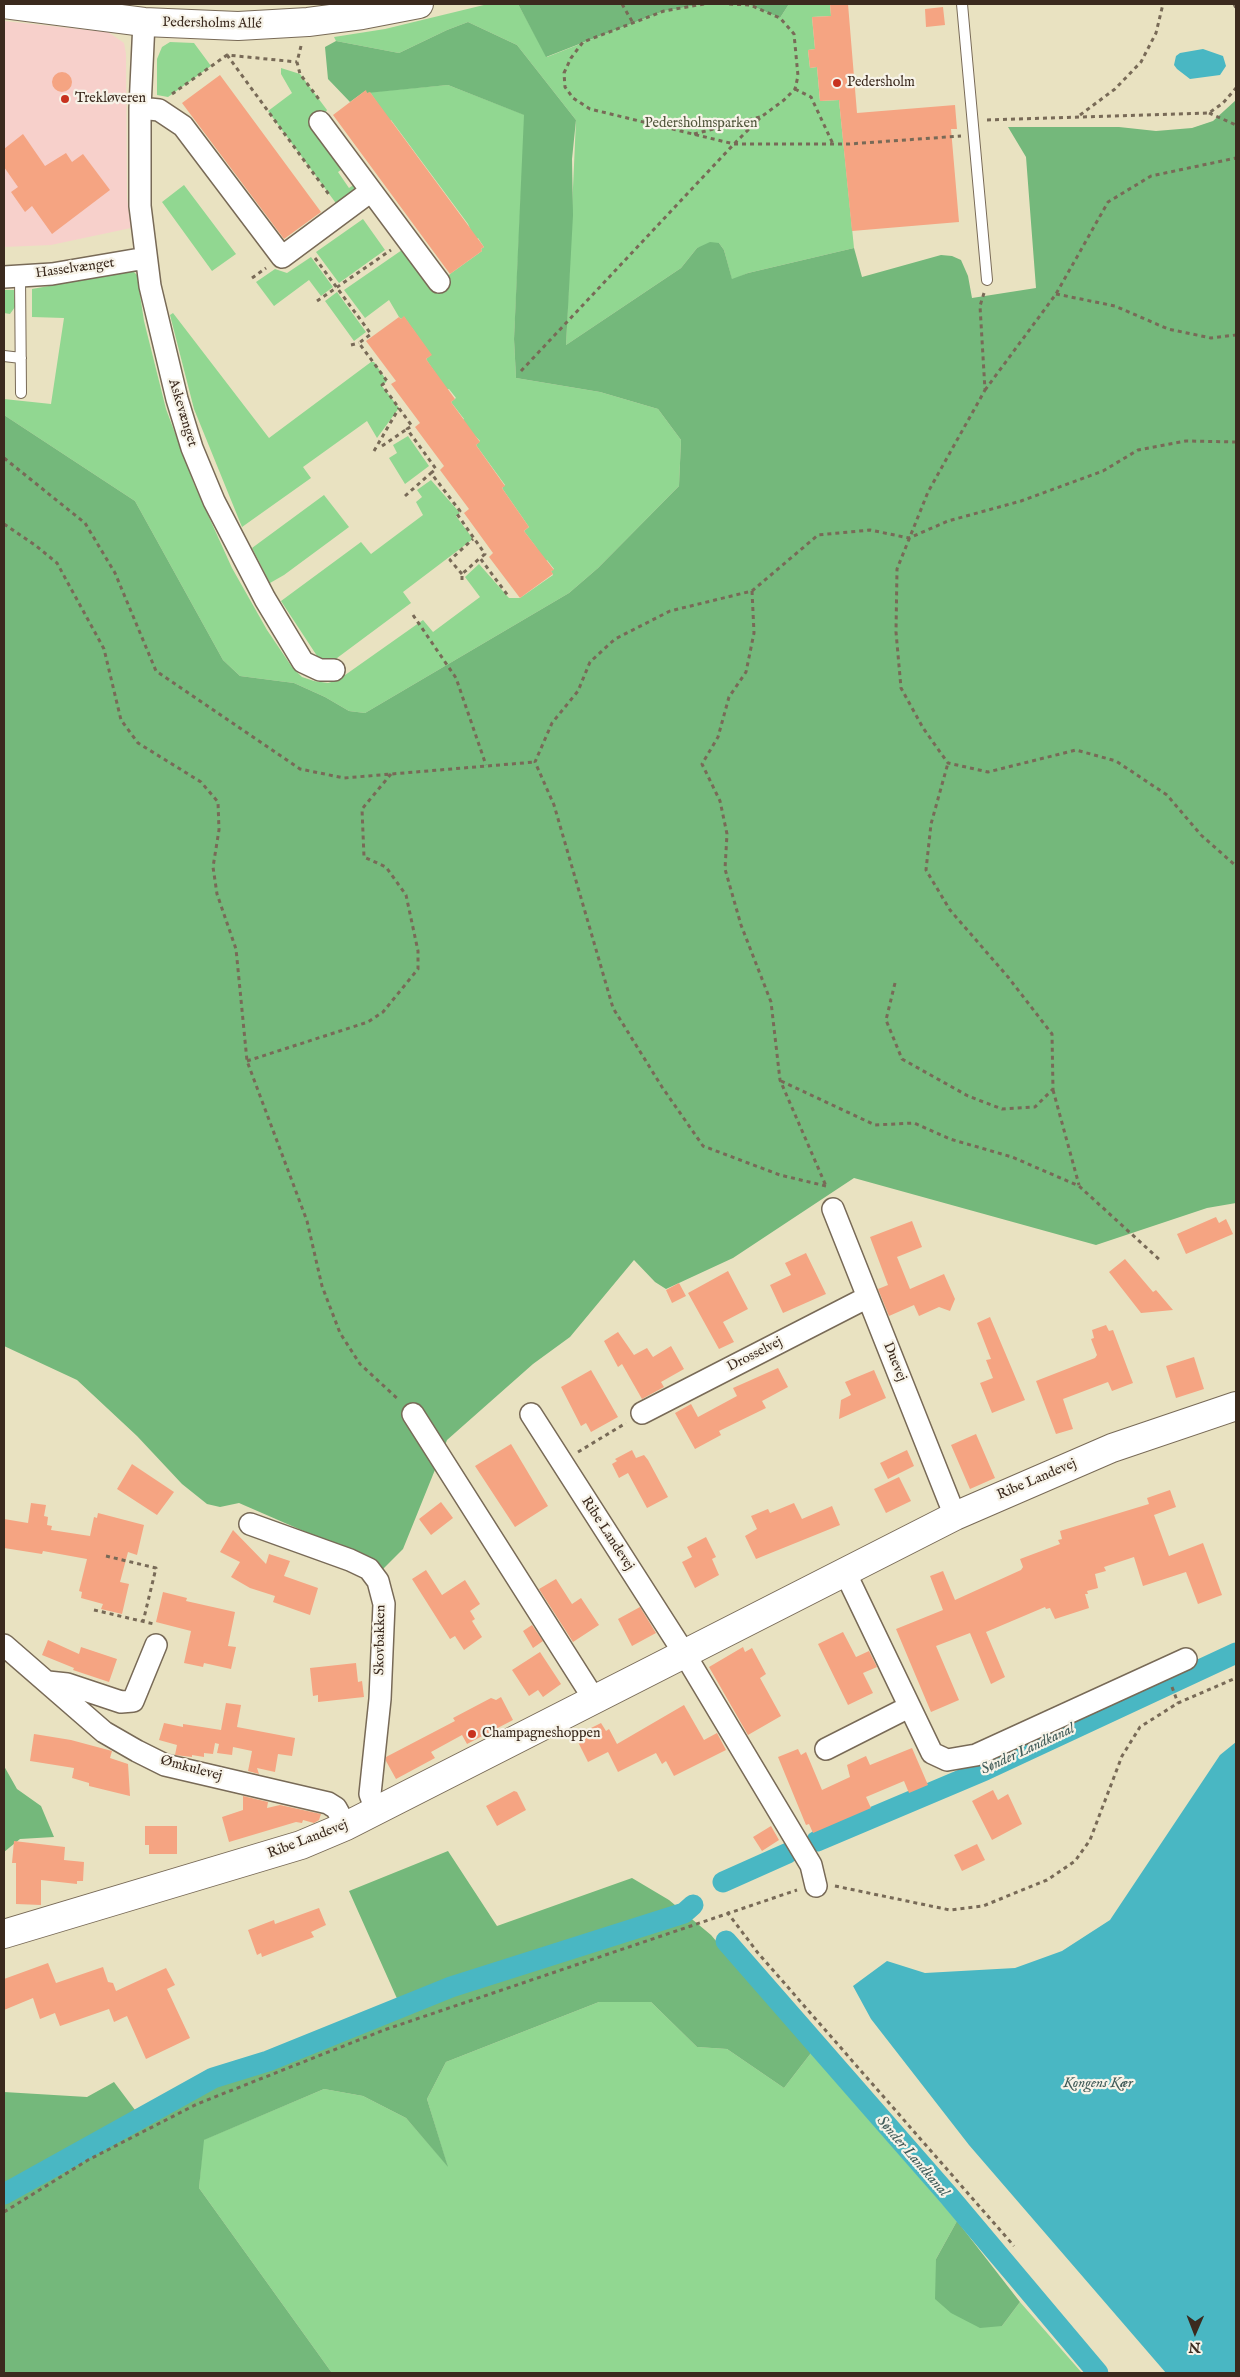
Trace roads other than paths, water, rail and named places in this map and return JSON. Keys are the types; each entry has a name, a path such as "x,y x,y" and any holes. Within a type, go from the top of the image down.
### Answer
{"main road":[{"name":"Pedersholms Allé","path":"4,4 144,22 238,26 308,22 362,15 419,4"},
{"name":"Ribe Landevej","path":"4,1934 301,1845 346,1826 955,1516 1112,1448 1236,1406"}],"street":[{"name":"Askevænget","path":"144,22 149,109 140,206 146,258 158,324 177,399 192,448 214,501 265,598 303,662 320,670 334,670"},
{"path":"149,109 183,126 282,257 371,191"},
{"path":"320,122 439,282"},
{"name":"Hasselvænget","path":"12,276 52,274 146,258"},
{"name":"Duevej","path":"833,1209 955,1516"},
{"name":"Drosselvej","path":"642,1413 868,1297"},
{"path":"413,1414 594,1700"},
{"name":"Ribe Landevej","path":"531,1414 684,1653 811,1865 816,1886"},
{"name":"Skovbakken","path":"250,1524 350,1560 369,1569 378,1581 384,1604 380,1699 370,1794 376,1810"},
{"path":"844,1572 932,1753 947,1760 976,1755 1186,1659"},
{"path":"47,1682 67,1684 121,1702 133,1701 159,1636"},
{"name":"Ømkulevej","path":"4,1645 104,1732 137,1751 165,1765 328,1803 336,1808 346,1826"},
{"path":"826,1749 909,1707"}],"lane":[{"path":"962,4 987,280"},
{"path":"12,276 21,358 22,393"},
{"path":"4,356 21,358"}],"water":[{"path":"1203,49 1223,56 1226,66 1220,75 1190,79 1174,65 1176,56 1180,53"},
{"name":"Kongens Kær","path":"1236,1742 1236,2373 1166,2373 969,2145 871,2019 853,1986 887,1961 925,1973 1015,1968 1062,1951 1110,1920 1220,1755"}],"waterway":[{"name":"Sønder Landkanal","path":"817,1841 985,1770 1236,1653"},
{"name":"Sønder Landkanal","path":"723,1882 788,1853"},
{"path":"4,2194 213,2078 268,2061 451,1987 684,1913 693,1905"},
{"name":"Sønder Landkanal","path":"726,1941 948,2195 1098,2373"}],"place":[{"name":"Pedersholm","path":"837,83"},
{"name":"Trekløveren","path":"65,99"},
{"name":"Champagneshoppen","path":"472,1734"}],"park label":[{"name":"Pedersholmsparken","path":"701,124"}]}
